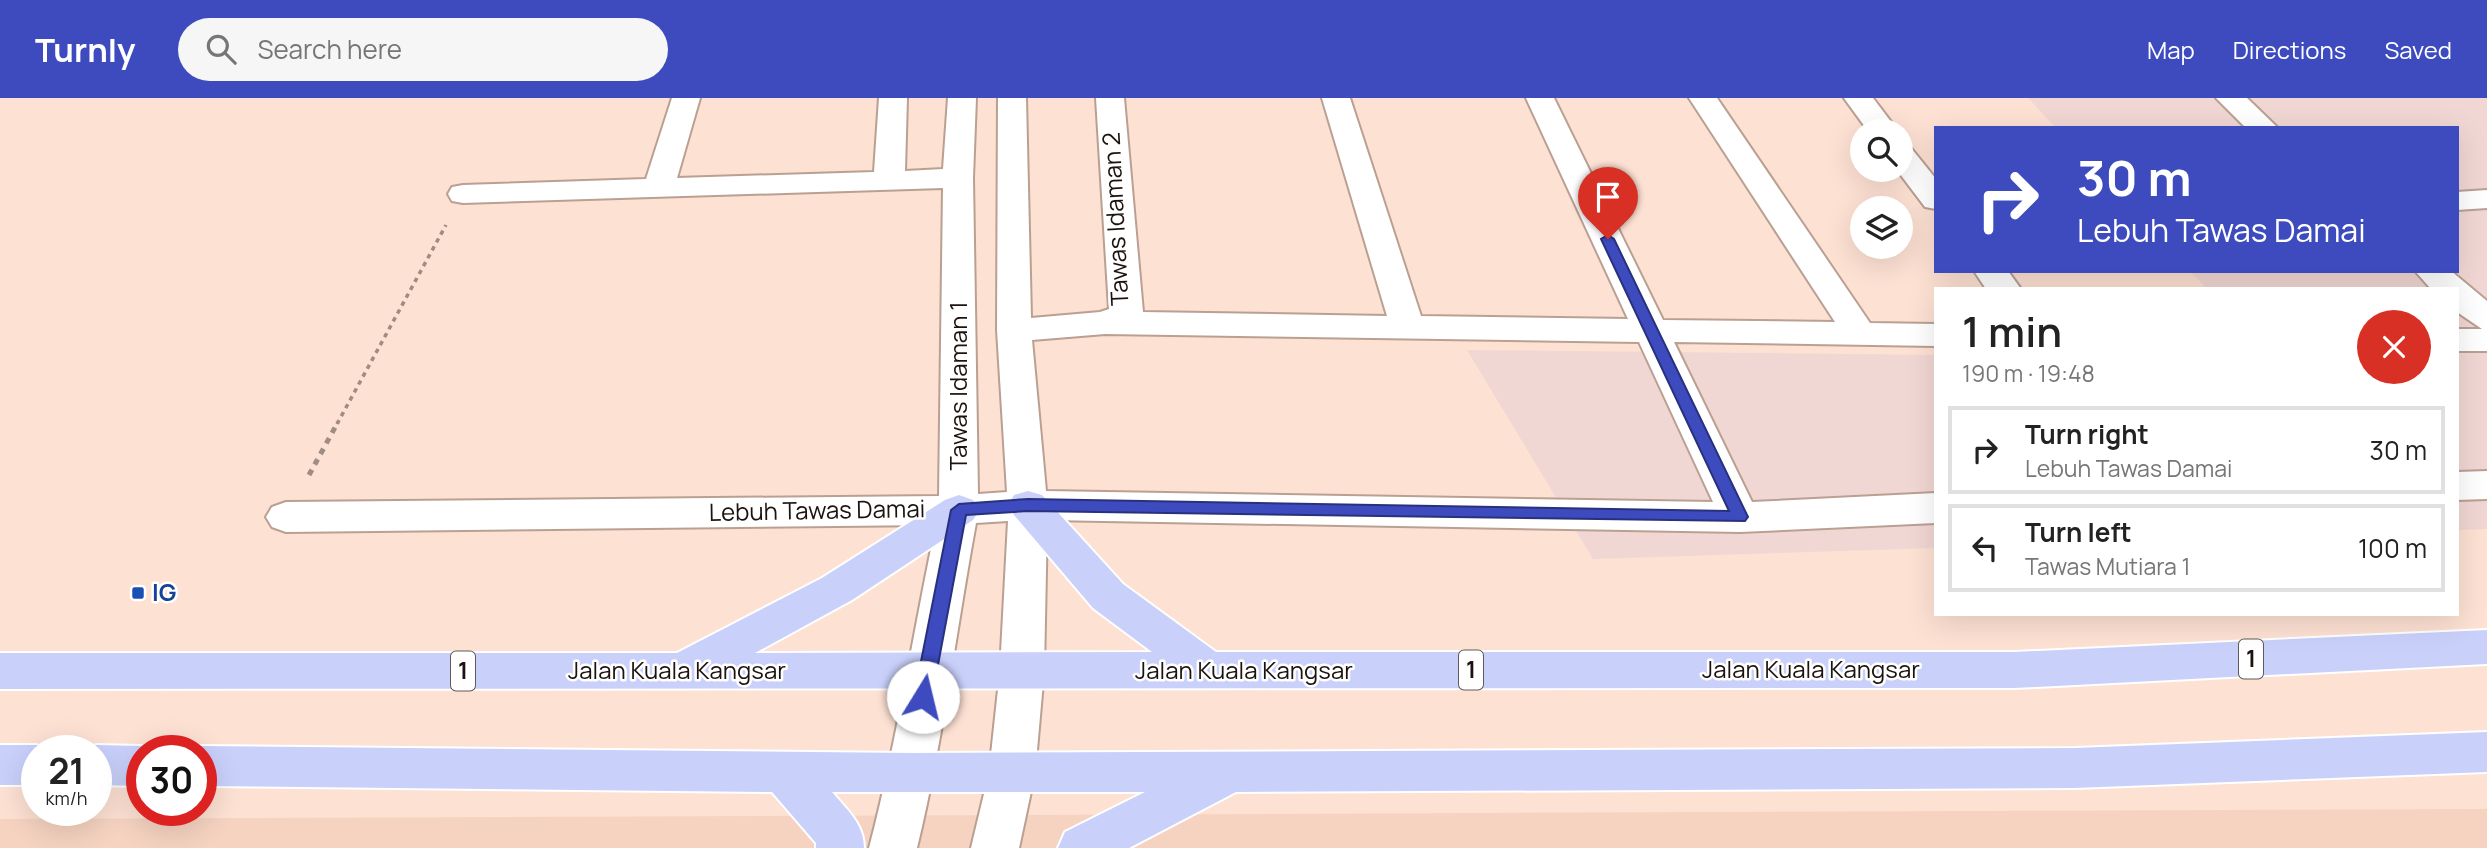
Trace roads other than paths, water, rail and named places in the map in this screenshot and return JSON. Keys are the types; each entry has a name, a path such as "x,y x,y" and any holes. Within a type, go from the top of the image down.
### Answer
{"highway":[{"path":"1028,505 1108,596 1208,671"},
{"path":"682,671 837,589 959,510"},
{"name":"Jalan Kuala Kangsar","path":"0,670 2015,670 2487,647"},
{"path":"217,766 912,773 2075,768 2487,752"},
{"path":"0,765 21,765"},
{"path":"784,772 839,836 840,848"},
{"path":"1082,848 1230,772"}],"street":[{"path":"659,188 686,98"},
{"path":"889,182 892,98"},
{"name":"Tawas Idaman 1","path":"893,848 912,773 927,671 959,510 958,178 962,98"},
{"path":"995,848 1012,773 1023,671 1028,505 1014,330 1013,98"},
{"name":"Tawas Idaman 2","path":"1014,330 1105,323 1126,314 1110,98"},
{"path":"1336,98 1408,329"},
{"path":"1540,98 1740,517"},
{"path":"1703,98 1861,335"},
{"path":"1858,98 1874,119"},
{"path":"2230,98 2262,126"},
{"path":"1913,171 1934,197"},
{"path":"463,194 958,178"},
{"path":"2459,201 2487,199"},
{"path":"1992,273 2002,287"},
{"path":"2433,273 2449,287"},
{"path":"2459,295 2487,319"},
{"path":"1105,323 1934,335"},
{"path":"2459,340 2487,340"},
{"path":"2459,486 2487,485"},
{"name":"Lebuh Tawas Damai","path":"286,517 959,510 1028,505 1740,517 1934,508"}],"place":[{"name":"IG","path":"138,593"}]}
